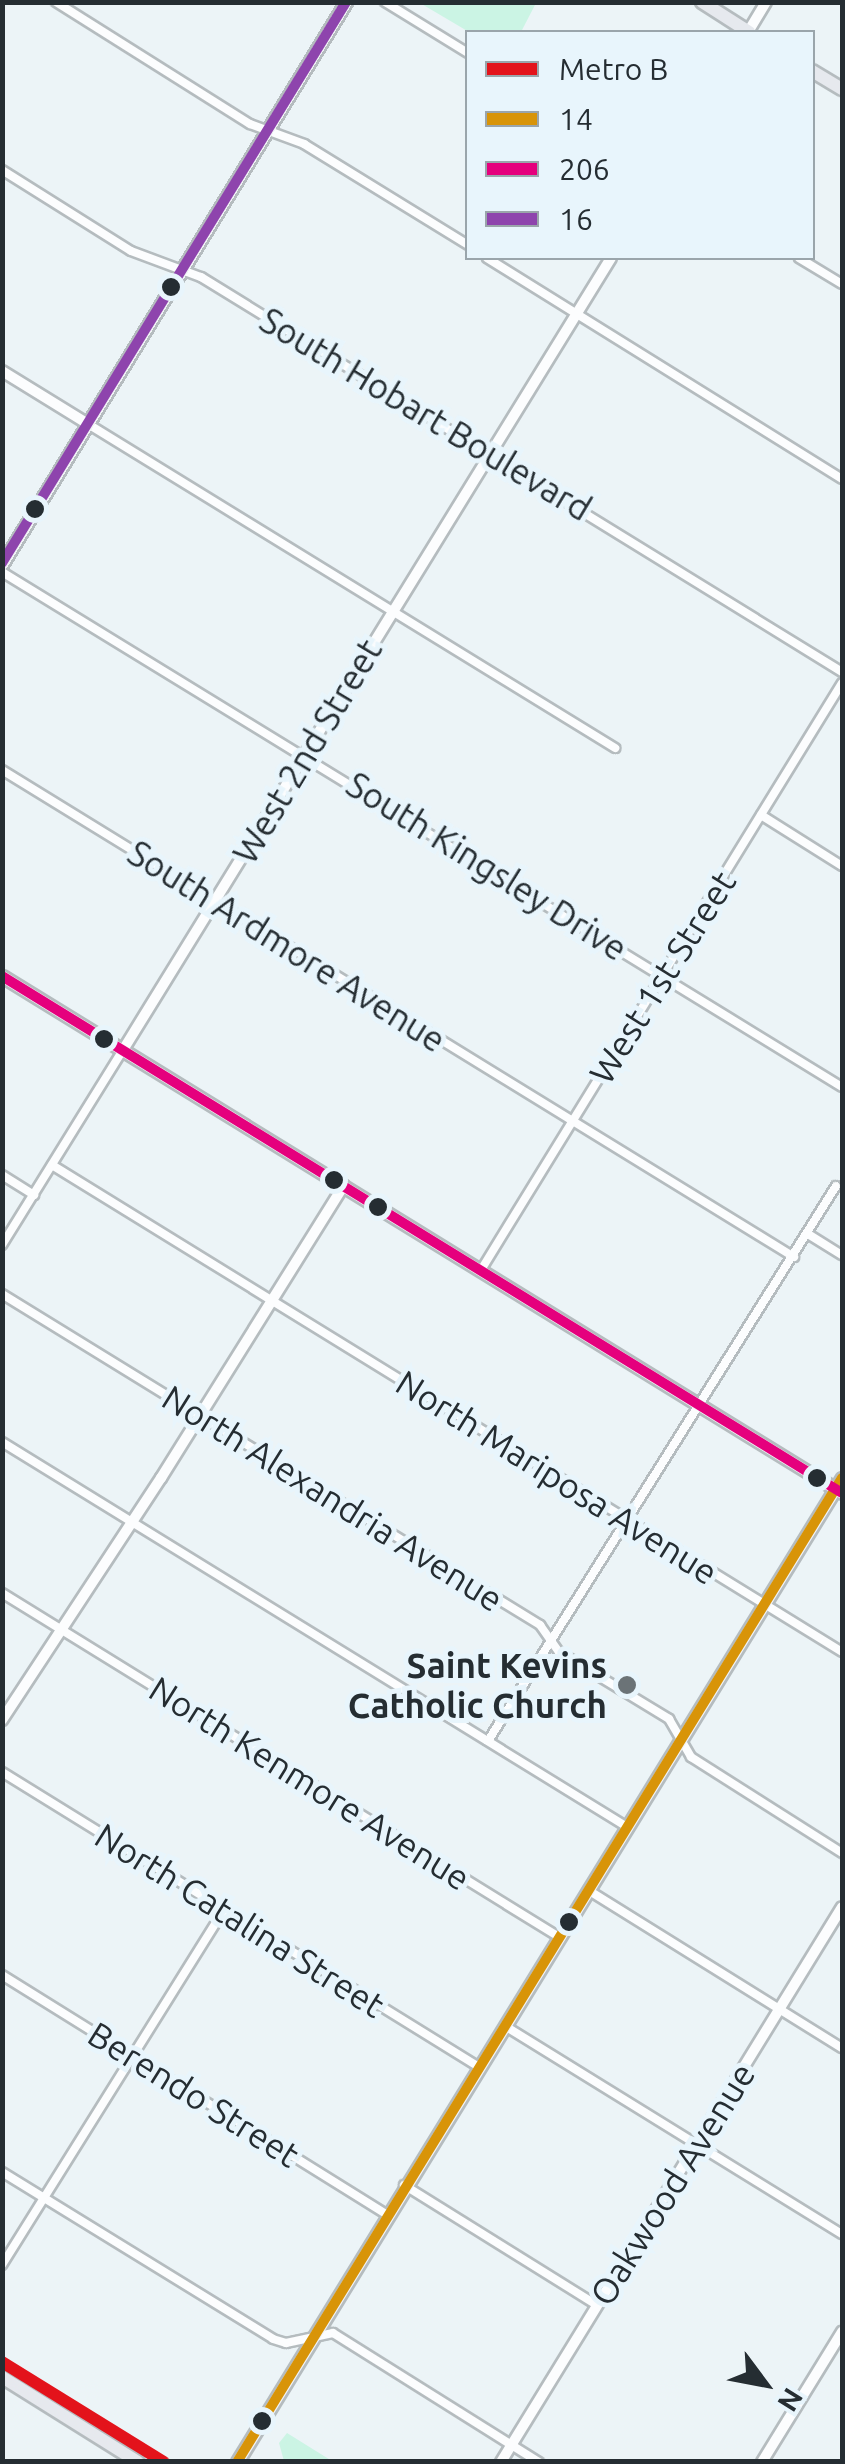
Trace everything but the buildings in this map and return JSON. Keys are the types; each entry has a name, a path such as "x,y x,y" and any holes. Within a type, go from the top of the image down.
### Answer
{"main road":[{"path":"2,564 346,2"},
{"path":"702,2 745,30"},
{"path":"815,73 842,89"},
{"path":"2,976 698,1405 840,1487 386,2214 237,2462"},
{"path":"2,2377 138,2462"}],"street":[{"path":"56,2 234,114 304,144 465,243"},
{"path":"385,2 465,51"},
{"path":"749,30 766,2"},
{"name":"South Hobart Boulevard","path":"2,170 131,251 200,277 842,672"},
{"path":"490,260 842,478"},
{"name":"West 2nd Street","path":"2,1246 610,260"},
{"path":"802,260 842,284"},
{"path":"2,371 615,748"},
{"name":"South Kingsley Drive","path":"2,572 842,1087"},
{"name":"West 1st Street","path":"481,1270 842,683"},
{"name":"South Ardmore Avenue","path":"2,770 794,1257"},
{"path":"762,816 842,866"},
{"name":"North Mariposa Avenue","path":"52,1165 842,1652"},
{"path":"2,1175 34,1194"},
{"path":"2,1720 344,1186"},
{"path":"488,1740 836,1186"},
{"path":"808,1234 842,1254"},
{"name":"North Alexandria Avenue","path":"2,1294 540,1625 559,1652 668,1719 690,1757 842,1853"},
{"path":"2,1442 628,1827"},
{"name":"North Kenmore Avenue","path":"2,1593 559,1937"},
{"name":"North Catalina Street","path":"2,1772 479,2067"},
{"path":"588,1890 842,2048"},
{"name":"Oakwood Avenue","path":"501,2462 842,1907"},
{"path":"2,2265 224,1910"},
{"name":"Berendo Street","path":"2,1975 386,2214"},
{"path":"504,2026 842,2234"},
{"path":"2,2172 273,2339 286,2343 333,2334 539,2462"},
{"path":"404,2186 597,2306"},
{"path":"762,2462 842,2332"}],"green space":[{"path":"420,3 536,3 522,30 466,30"},
{"path":"287,2433 332,2461 284,2461 279,2443"}],"metro line":[{"name":"B","path":"2,2362 164,2462"}],"transit line":[{"name":"16","path":"2,563 346,2"},
{"name":"206","path":"2,976 842,1493"},
{"name":"14","path":"237,2462 842,1478"}],"place":[{"name":"Saint Kevins Catholic Church","path":"627,1685"}]}
